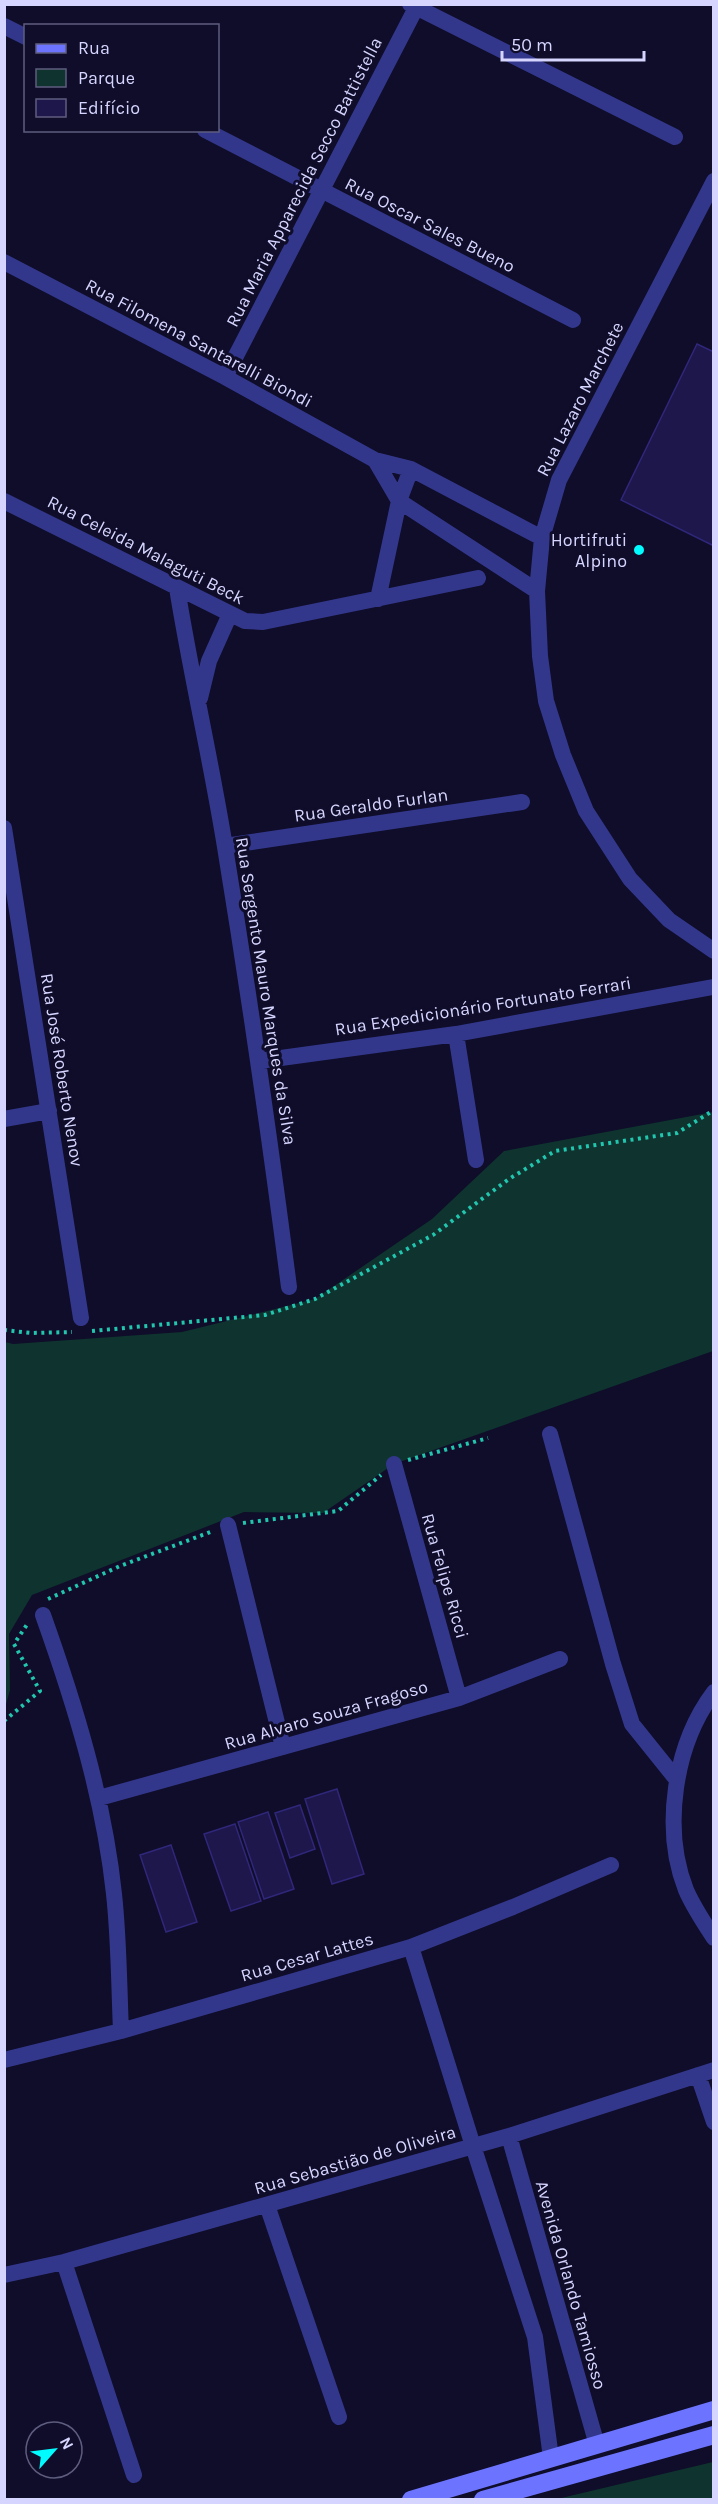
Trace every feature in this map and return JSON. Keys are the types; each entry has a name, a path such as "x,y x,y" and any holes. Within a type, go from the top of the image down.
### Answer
{"main road":[{"path":"411,2499 714,2410"},
{"path":"483,2499 714,2435"}],"street":[{"path":"415,6 675,137"},
{"name":"Rua Maria Apparecida Secco Battistella","path":"225,377 415,6"},
{"path":"4,26 24,36"},
{"name":"Rua Oscar Sales Bueno","path":"209,132 573,320"},
{"name":"Rua Lazaro Marchete","path":"714,180 559,480 542,538 537,591 540,656 546,701 562,755 586,811 630,879 669,920 714,951"},
{"name":"Rua Filomena Santarelli Biondi","path":"4,262 225,377 375,460 411,469 542,538"},
{"path":"375,460 399,501 537,591"},
{"path":"378,599 399,501 411,469"},
{"name":"Rua Celeida Malaguti Beck","path":"4,501 245,621 263,622 478,579"},
{"name":"Rua Sergento Mauro Marques da Silva","path":"177,588 189,663 200,702 260,1061 289,1287"},
{"name":"Rua Sergento Mauro Marques da Silva","path":"200,702 209,661 230,614"},
{"name":"Rua Geraldo Furlan","path":"225,846 522,802"},
{"name":"Rua José Roberto Nenov","path":"4,828 81,1318"},
{"name":"Rua Expedicionário Fortunato Ferrari","path":"260,1061 456,1034 713,987"},
{"path":"456,1034 476,1161"},
{"path":"4,1119 49,1111"},
{"path":"550,1434 613,1664 632,1724 677,1780"},
{"name":"Rua Felipe Ricci","path":"394,1464 459,1698"},
{"path":"228,1525 283,1747"},
{"path":"40,1612 59,1661 99,1798 114,1894 121,2031"},
{"name":"Rua Alvaro Souza Fragoso","path":"99,1798 459,1698 560,1659"},
{"path":"714,1692 693,1728 677,1780 673,1810 676,1851 686,1890 714,1938"},
{"name":"Rua Cesar Lattes","path":"4,2060 121,2031 411,1947 513,1908 611,1866"},
{"path":"411,1947 535,2337 551,2458"},
{"path":"706,2073 714,2122"},
{"name":"Rua Sebastião de Oliveira","path":"4,2275 64,2262 509,2136 706,2073"},
{"name":"Avenida Orlando Tamiosso","path":"509,2136 597,2445"},
{"path":"267,2205 339,2417"},
{"path":"64,2262 134,2475"}],"path":[{"path":"4,1330 58,1334 265,1315 315,1299 433,1235 508,1179 555,1151 677,1133 714,1110"},
{"path":"4,1721 40,1691 14,1644 40,1612 120,1566 228,1525 338,1511 394,1464 488,1438"}],"green space":[{"path":"713,1112 713,1351 394,1464 323,1513 244,1512 32,1595 9,1634 10,1690 5,1708 5,1342 13,1344 182,1332 315,1299 432,1219 504,1151"},
{"path":"713,2462 713,2499 557,2499"}],"building":[{"path":"697,344 714,352 714,546 621,500"},
{"path":"337,1789 364,1874 332,1884 305,1799"},
{"path":"300,1805 315,1849 290,1858 275,1813"},
{"path":"268,1812 294,1889 264,1899 238,1822"},
{"path":"235,1824 261,1901 231,1911 204,1834"},
{"path":"171,1845 197,1922 166,1932 140,1855"}],"place":[{"name":"Hortifruti Alpino","path":"639,550"}]}
